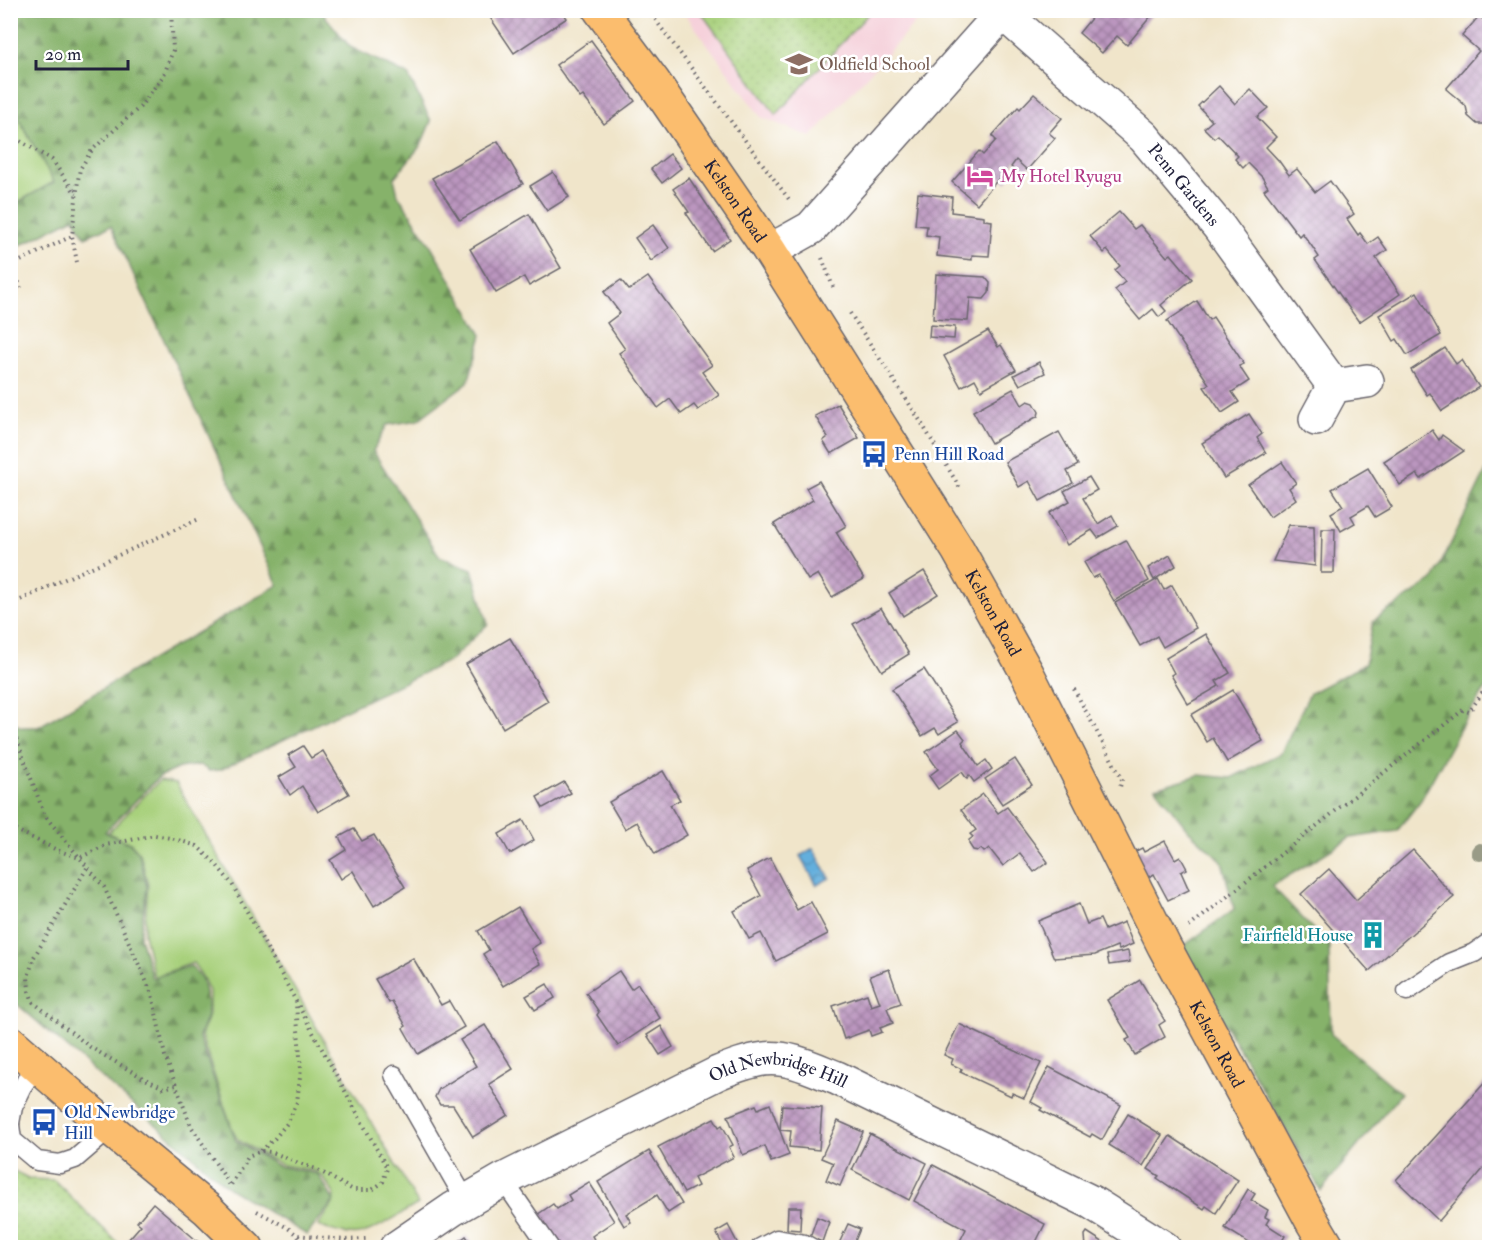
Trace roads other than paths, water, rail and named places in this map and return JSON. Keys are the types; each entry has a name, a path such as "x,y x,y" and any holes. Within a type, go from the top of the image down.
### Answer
{"main road":[{"name":"Kelston Road","path":"600,10 653,81 769,250 958,550 1027,673 1164,946 1328,1248"},
{"path":"10,1042 207,1209 247,1248"}],"street":[{"path":"769,250 811,228 1004,12"},
{"name":"Penn Gardens","path":"1004,12 1144,137 1219,227 1334,386"},
{"path":"1316,419 1334,386 1367,381"},
{"name":"Old Newbridge Hill","path":"397,1247 503,1180 718,1073 766,1059 787,1060 837,1078 1080,1197 1164,1248"}],"lane":[{"path":"1407,991 1449,963 1474,953 1490,942"},
{"path":"34,1064 13,1107 10,1124 12,1140 37,1161 60,1164 75,1159 110,1129"},
{"path":"394,1075 466,1202"},
{"path":"503,1180 550,1248"},
{"path":"760,1248 777,1239 806,1244 812,1248"}],"water":[{"path":"813,848 830,878 817,885 800,856"}],"place":[{"name":"Oldfield School","path":"799,64"},
{"name":"My Hotel Ryugu","path":"980,176"},
{"name":"Penn Hill Road","path":"874,454"},
{"name":"Fairfield House","path":"1373,935"},
{"name":"Old Newbridge Hill","path":"44,1122"}]}
